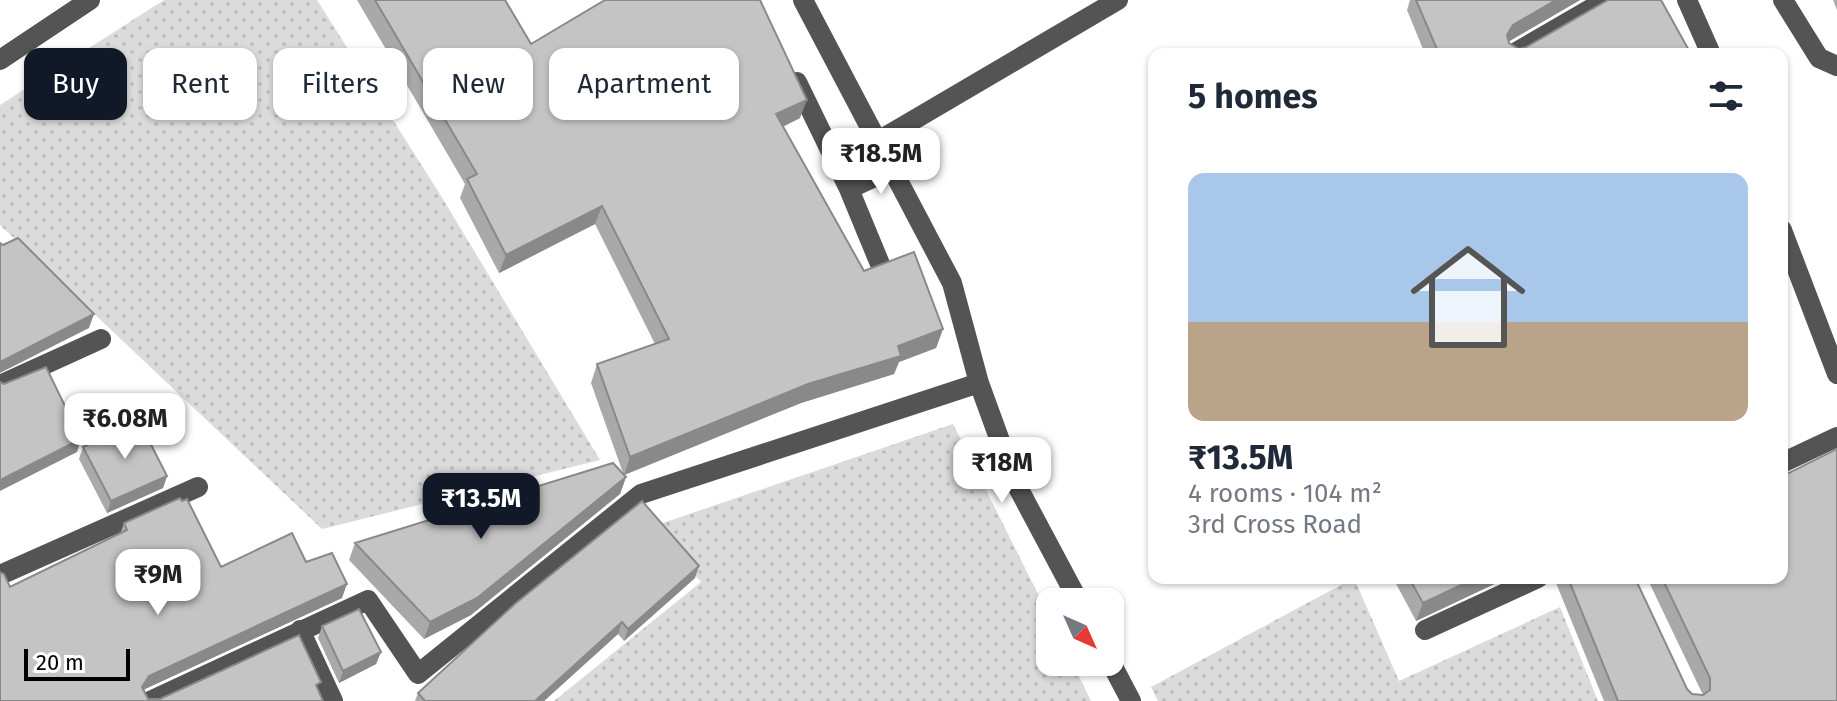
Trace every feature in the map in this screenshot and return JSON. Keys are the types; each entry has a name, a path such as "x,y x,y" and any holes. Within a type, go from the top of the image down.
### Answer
{"street":[{"path":"803,0 952,283 979,383 1015,482 1072,588"},
{"path":"878,141 1118,0"},
{"path":"1523,48 1606,0"},
{"path":"1687,0 1708,48"},
{"path":"1783,0 1819,58 1837,66"},
{"path":"0,60 79,3"},
{"path":"797,82 849,189 880,264"},
{"path":"849,189 892,169"},
{"path":"1788,246 1837,374"},
{"path":"0,385 101,339"},
{"path":"151,701 368,600 418,674 641,494 979,383"},
{"path":"1788,460 1837,437"},
{"path":"0,575 198,487"},
{"path":"1425,630 1525,584"},
{"path":"300,630 333,701"},
{"path":"1118,676 1131,701"}],"shaded area":[{"path":"164,0 317,0 347,48 273,48 273,120 393,120 600,460 322,529 0,225 0,105 24,90 24,120 127,120 127,48 89,48"},
{"path":"953,424 1036,590 1036,676 1079,676 1091,701 554,701 701,582 654,526"},
{"path":"1343,584 1357,584 1399,681 1560,607 1598,701 1158,701 1151,687"}],"building":[{"path":"375,0 505,0 531,44 605,0 760,0 807,100 776,114 864,271 914,252 943,329 898,346 901,356 808,384 630,457 597,364 669,339 602,206 506,255 467,179 477,174 445,120 533,120 533,48 423,48 423,82 407,55 407,48 403,48"},
{"path":"1416,0 1556,0 1513,25 1507,35 1509,43 1517,48 1436,48"},
{"path":"1608,0 1661,0 1688,48 1522,48"},
{"path":"18,238 94,314 0,362 0,243 3,245"},
{"path":"46,367 81,439 0,480 0,382 4,384"},
{"path":"138,419 167,476 111,501 83,447"},
{"path":"1837,449 1837,701 1618,701 1570,584 1638,584 1687,689 1692,694 1703,695 1710,690 1710,678 1665,584 1788,584 1788,474"},
{"path":"613,463 626,477 477,598 430,622 355,543"},
{"path":"180,498 182,501 187,499 221,567 292,533 306,562 332,553 347,584 149,676 142,687 148,699 160,699 299,635 321,682 316,685 323,701 0,701 0,572 10,587 127,530 124,523"},
{"path":"642,501 699,566 628,629 622,622 535,701 425,701 418,693 516,603"},
{"path":"1412,584 1463,584 1423,603"},
{"path":"359,609 381,652 343,671 322,626"}]}
